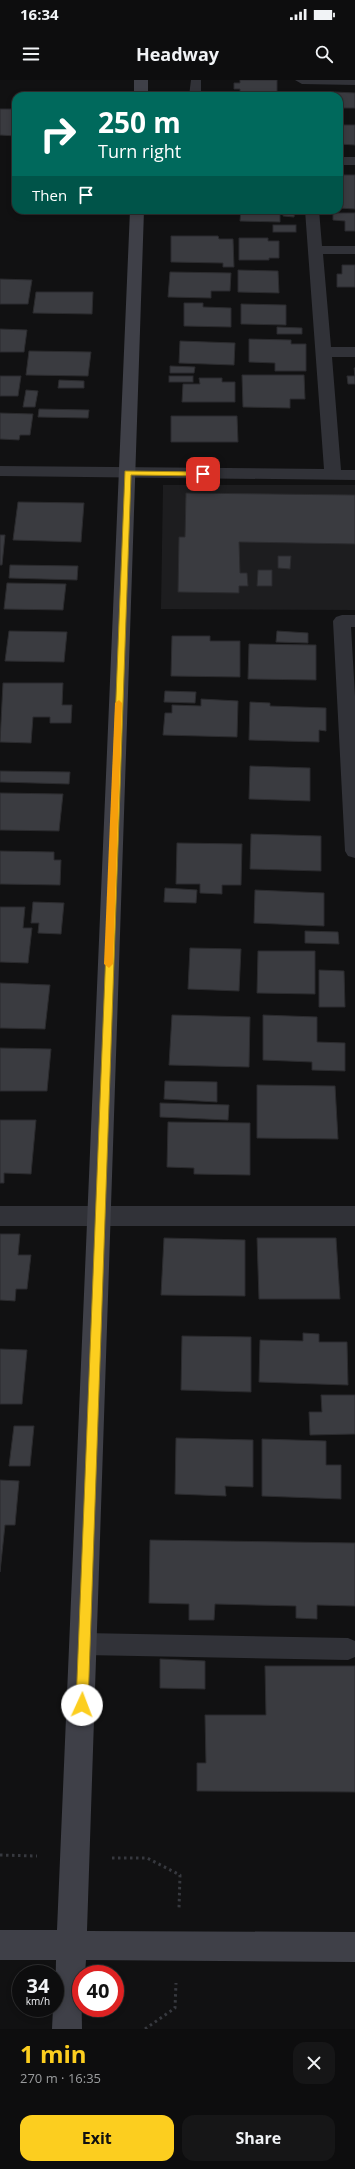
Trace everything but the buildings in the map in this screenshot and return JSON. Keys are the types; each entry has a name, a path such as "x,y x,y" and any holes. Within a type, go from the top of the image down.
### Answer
{"street":[{"path":"141,80 141,92"},
{"path":"303,92 302,80 355,81"},
{"path":"343,161 355,161"},
{"path":"67,2029 76,1857 137,214"},
{"path":"312,214 322,352 333,475"},
{"path":"316,250 355,250"},
{"path":"322,352 355,352"},
{"path":"0,471 355,475"},
{"path":"355,621 342,621 355,851"},
{"path":"0,1216 355,1216"},
{"path":"0,1945 355,1946"}],"lane":[{"path":"195,92 196,80"},
{"path":"84,1644 348,1649"}],"path":[{"path":"0,1854 147,1858 180,1875 175,2008 145,2029"}],"shaded area":[{"path":"163,485 355,485 355,610 161,609"}],"slow traffic":[{"path":"109,964 119,703"}],"route":[{"path":"82,1705 99,1217 128,473 203,474"}]}
